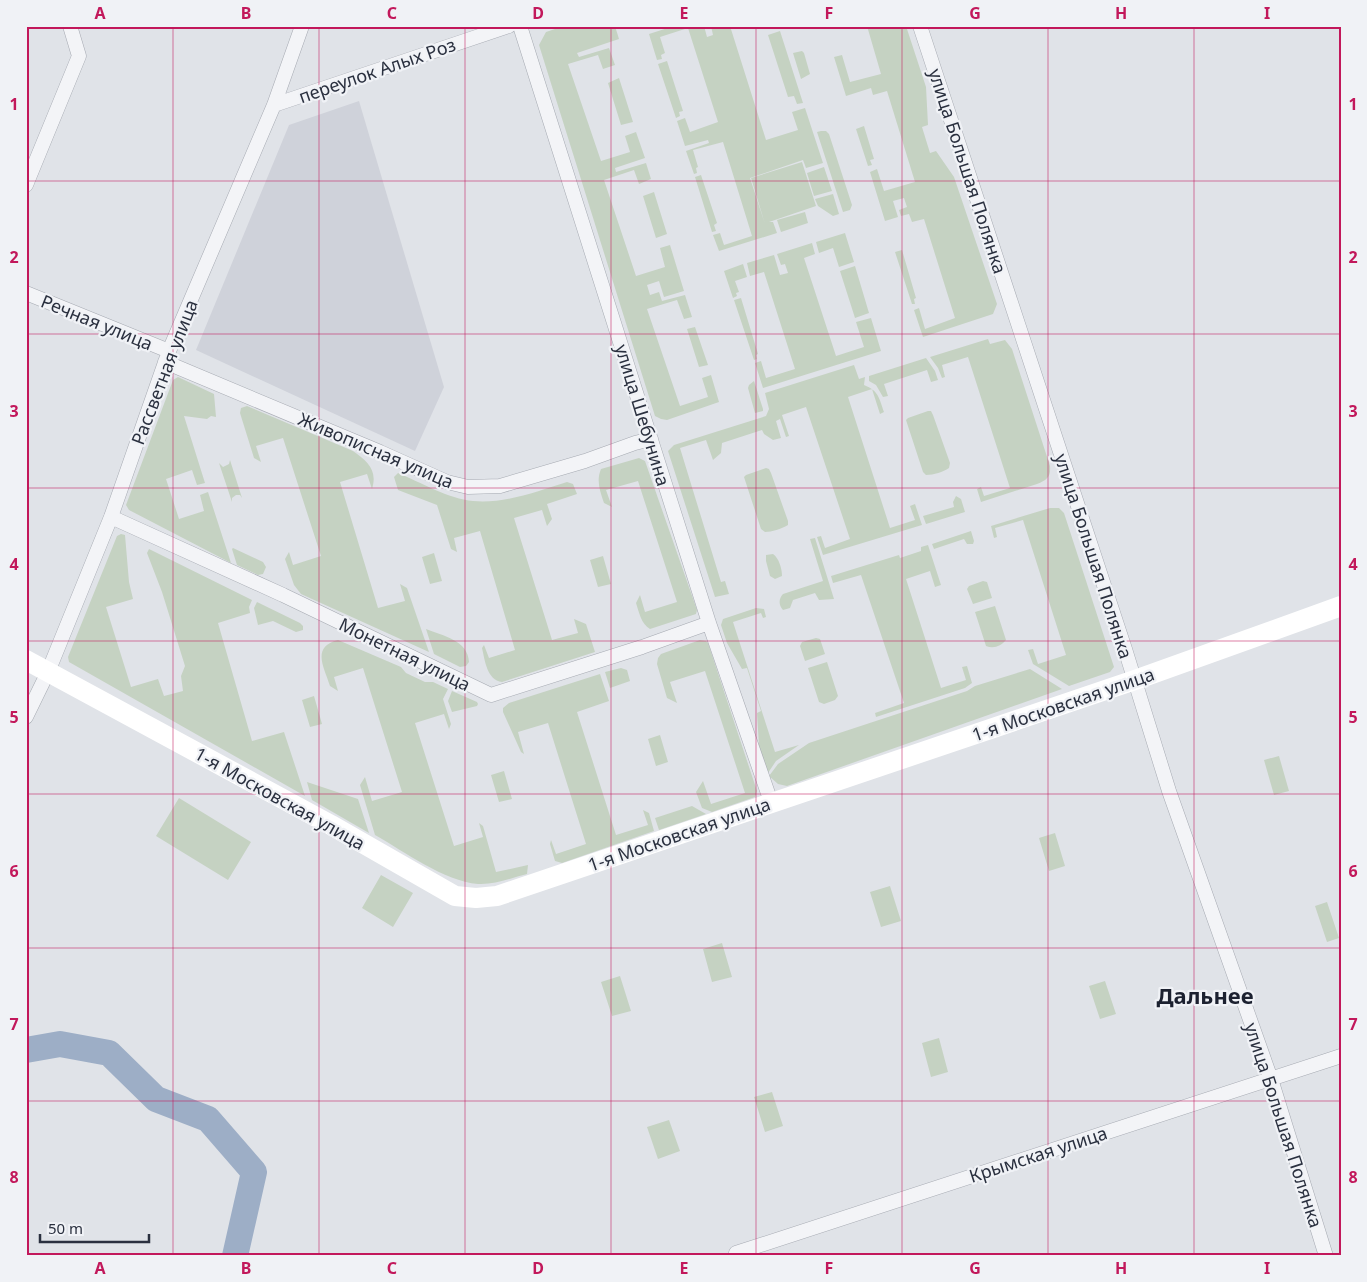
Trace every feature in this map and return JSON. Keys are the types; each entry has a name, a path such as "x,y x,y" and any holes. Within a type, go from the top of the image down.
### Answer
{"street":[{"path":"26,185 79,56 70,26"},
{"name":"Рассветная улица","path":"26,717 48,672 111,516 167,356 274,105 302,26"},
{"name":"переулок Алых Роз","path":"274,105 509,26"},
{"name":"улица Шебунина","path":"520,26 709,623 771,802"},
{"name":"улица Большая Полянка","path":"920,26 1135,680 1169,791 1271,1079 1326,1256"},
{"name":"Речная улица","path":"26,293 167,356"},
{"name":"Живописная улица","path":"167,356 447,482 468,487 500,486 651,439"},
{"name":"Монетная улица","path":"111,516 283,594 490,695 642,647 709,623"},
{"name":"1-я Московская улица","path":"26,660 331,825 455,896 476,898 497,896 1135,680 1341,606"},
{"name":"Крымская улица","path":"736,1253 1341,1056"}],"shaded area":[{"path":"359,101 444,387 415,451 196,350 289,125"}],"green space":[{"path":"564,26 615,26 619,39 577,53 579,57 609,48 615,65 603,69 598,55 568,64 601,161 630,152 625,136 636,132 645,158 615,168 616,172 646,163 651,179 639,184 634,170 604,180 636,276 665,267 660,248 670,245 684,291 664,297 659,281 647,285 650,295 659,292 662,301 685,295 692,317 684,319 677,300 647,309 680,406 708,397 702,378 711,375 719,402 667,420 655,416 539,45 546,32"},
{"path":"674,26 704,26 707,37 713,35 711,26 730,26 766,140 798,130 792,112 805,108 823,163 806,168 803,160 750,178 765,224 751,178 802,162 816,206 769,222 773,222 777,233 719,251 713,235 720,233 724,245 752,236 723,142 693,150 698,167 696,168 697,173 694,174 686,151 709,143 708,140 685,146 677,121 685,118 690,132 718,122 688,28 660,37 665,53 661,55 662,59 657,60 649,34"},
{"path":"867,26 906,26 926,87 928,125 922,127 930,153 936,151 954,177 997,304 993,314 923,337 914,310 919,308 925,329 955,318 924,219 912,222 909,214 901,216 899,210 907,207 904,198 893,201 898,217 885,221 870,172 877,169 884,191 915,182 887,91 873,95 871,88 846,96 834,57 842,55 850,82 881,74"},
{"path":"780,31 803,103 797,104 794,96 788,97 768,35"},
{"path":"802,51 810,74 801,79 793,53"},
{"path":"667,61 683,111 679,112 680,116 676,118 658,64"},
{"path":"619,78 633,122 621,125 608,83"},
{"path":"864,126 874,159 870,160 872,165 868,166 856,129"},
{"path":"826,131 829,134 852,205 850,210 843,212 817,132"},
{"path":"824,167 832,191 814,196 807,173"},
{"path":"701,175 717,223 714,225 716,231 712,232 695,177"},
{"path":"654,192 667,234 656,238 643,196"},
{"path":"833,194 839,214 833,216 818,206 815,199"},
{"path":"805,212 808,223 781,232 777,220"},
{"path":"845,233 854,262 839,267 833,248 819,253 816,242"},
{"path":"812,243 815,254 804,258 836,356 864,347 856,322 871,318 881,351 763,388 755,363 761,361 766,378 795,369 764,272 750,276 747,263 774,255 780,275 788,273 785,264 781,265 777,254"},
{"path":"902,250 916,298 914,299 915,304 912,304 895,252"},
{"path":"743,264 747,277 735,281 739,292 733,298 724,271"},
{"path":"855,266 869,313 855,318 840,271"},
{"path":"741,298 758,354 756,355 757,359 754,360 734,300"},
{"path":"695,327 708,365 699,367 687,329"},
{"path":"988,339 990,344 1005,340 1012,349 1050,466 1050,473 1048,478 1040,483 981,502 977,489 981,487 984,496 1010,488 968,357 942,365 945,377 942,378 930,357"},
{"path":"926,358 935,371 938,380 931,382 927,370 884,384 888,396 883,397 876,385 869,381 869,376"},
{"path":"854,365 859,379 865,377 864,385 872,389 848,397 890,528 915,520 910,506 915,504 922,525 823,555 817,537 821,536 825,548 850,539 806,407 782,415 789,436 786,437 780,419 776,421 781,438 773,440 764,434 762,430 722,443 721,453 713,460 706,440 680,448 721,582 725,581 729,594 715,597 668,451 674,445 766,416 769,409 765,393"},
{"path":"178,377 214,394 216,417 211,416 207,419 184,416 205,483 197,485 192,470 166,479 179,519 204,511 200,495 208,492 231,563 129,510 126,505 173,380"},
{"path":"754,381 763,409 763,411 755,413 748,388"},
{"path":"872,389 876,392 884,412 880,414"},
{"path":"247,406 353,451 367,462 374,476 372,489 367,474 340,482 378,608 405,601 400,584 407,588 429,652 301,594 294,585 285,559 289,552 293,565 321,556 283,438 256,446 261,462 254,458 240,413 241,408"},
{"path":"931,411 933,415 950,463 949,468 944,471 926,475 923,472 906,420"},
{"path":"639,458 645,461 697,610 696,614 650,629 642,621 639,614 636,603 640,595 645,612 677,602 638,481 606,490 612,507 604,503 599,482 601,469"},
{"path":"230,460 242,498 240,495 236,495 232,498 232,502 219,463 223,467 229,464"},
{"path":"766,468 771,473 788,525 765,532 761,529 744,477"},
{"path":"398,473 445,494 473,501 509,499 567,482 573,484 577,494 547,504 552,519 547,526 542,510 514,518 552,640 578,633 574,619 586,624 595,652 502,682 493,678 486,664 482,648 484,645 489,658 515,650 480,531 454,538 457,552 451,549 437,505 398,490 394,477"},
{"path":"956,496 961,499 965,512 926,524 923,516 954,507 953,502"},
{"path":"1050,508 1059,508 1064,513 1114,667 1110,672 1069,686 1033,664 1028,650 1033,649 1038,664 1066,655 1023,520 995,528 997,537 994,538 991,526"},
{"path":"971,531 973,544 967,544 964,539 934,549 932,544"},
{"path":"125,535 129,582 133,599 106,607 131,687 158,679 164,696 183,691 181,676 185,666 162,592 147,553 149,549 252,600 249,607 250,613 218,623 252,741 284,732 305,796 69,662 68,657 117,536"},
{"path":"815,538 834,599 819,600 815,593 793,600 790,608 783,610 780,602 783,594 823,581 810,539"},
{"path":"928,545 941,585 935,587 930,571 906,579 941,688 966,680 962,667 967,666 972,683 965,688 876,717 875,713 904,703 861,575 833,583 831,576 899,555 900,558 921,551 921,547"},
{"path":"233,548 263,562 266,567 263,574 258,575 237,565"},
{"path":"434,553 442,581 430,584 422,557"},
{"path":"773,554 781,567 782,573 782,576 775,579 770,576 766,561 766,555"},
{"path":"603,556 611,584 598,587 590,560"},
{"path":"983,581 987,582 992,598 973,604 967,589 969,586"},
{"path":"257,602 300,623 303,626 303,630 296,632 273,621 258,625 254,608"},
{"path":"995,606 1006,640 1000,645 992,647 986,646 975,612"},
{"path":"756,608 764,609 766,617 763,618 761,613 733,622 775,752 799,745 776,761 768,773 759,746 757,713 761,711 747,668 742,669 727,643 721,625 723,619"},
{"path":"426,629 459,644 468,655 469,662 466,666 460,667 434,654"},
{"path":"816,638 820,639 825,654 805,661 800,646 802,642"},
{"path":"338,640 401,667 406,673 425,682 433,682 448,689 443,699 451,724 449,729 444,714 415,723 454,846 483,837 479,823 483,826 496,872 528,865 527,874 490,883 465,882 438,872 375,835 360,785 365,777 372,801 402,792 363,668 334,677 338,691 330,686 323,665 322,653 325,647"},
{"path":"700,640 708,643 757,791 755,797 712,812 702,808 696,792 703,781 711,804 745,793 705,671 670,682 677,703 667,698 657,664 661,654"},
{"path":"827,662 838,696 835,700 824,704 819,702 808,668"},
{"path":"621,668 627,670 630,681 610,688 605,672"},
{"path":"1030,669 1062,689 787,786 778,784 769,776 778,764 809,743"},
{"path":"600,674 609,701 577,712 616,835 648,825 643,810 649,813 654,831 562,863 555,861 550,844 551,840 556,854 586,844 548,723 518,732 524,754 521,752 503,712 503,708 509,703"},
{"path":"452,691 477,702 477,706 452,712 448,701"},
{"path":"314,696 322,724 310,727 302,700"},
{"path":"660,735 668,762 656,766 648,739"},
{"path":"1279,756 1289,791 1274,795 1264,760"},
{"path":"504,771 512,799 499,802 491,775"},
{"path":"307,782 358,799 369,833 312,800"},
{"path":"179,798 251,842 228,880 156,836"},
{"path":"692,806 706,814 659,830 655,818"},
{"path":"1055,833 1065,866 1049,871 1039,838"},
{"path":"381,875 413,893 393,927 362,908"},
{"path":"890,886 901,921 881,927 870,892"},
{"path":"1327,902 1339,938 1327,942 1315,906"},
{"path":"722,943 732,977 712,982 703,949"},
{"path":"620,976 631,1011 612,1016 601,982"},
{"path":"1105,981 1116,1014 1100,1019 1089,986"},
{"path":"939,1038 948,1072 931,1077 922,1043"},
{"path":"772,1092 783,1126 765,1132 754,1097"},
{"path":"669,1120 680,1151 658,1159 647,1127"}],"waterway":[{"path":"26,1050 60,1044 109,1053 156,1099 208,1119 254,1172 235,1256"}],"district":[{"name":"Дальнее","path":"1205,995"}]}
